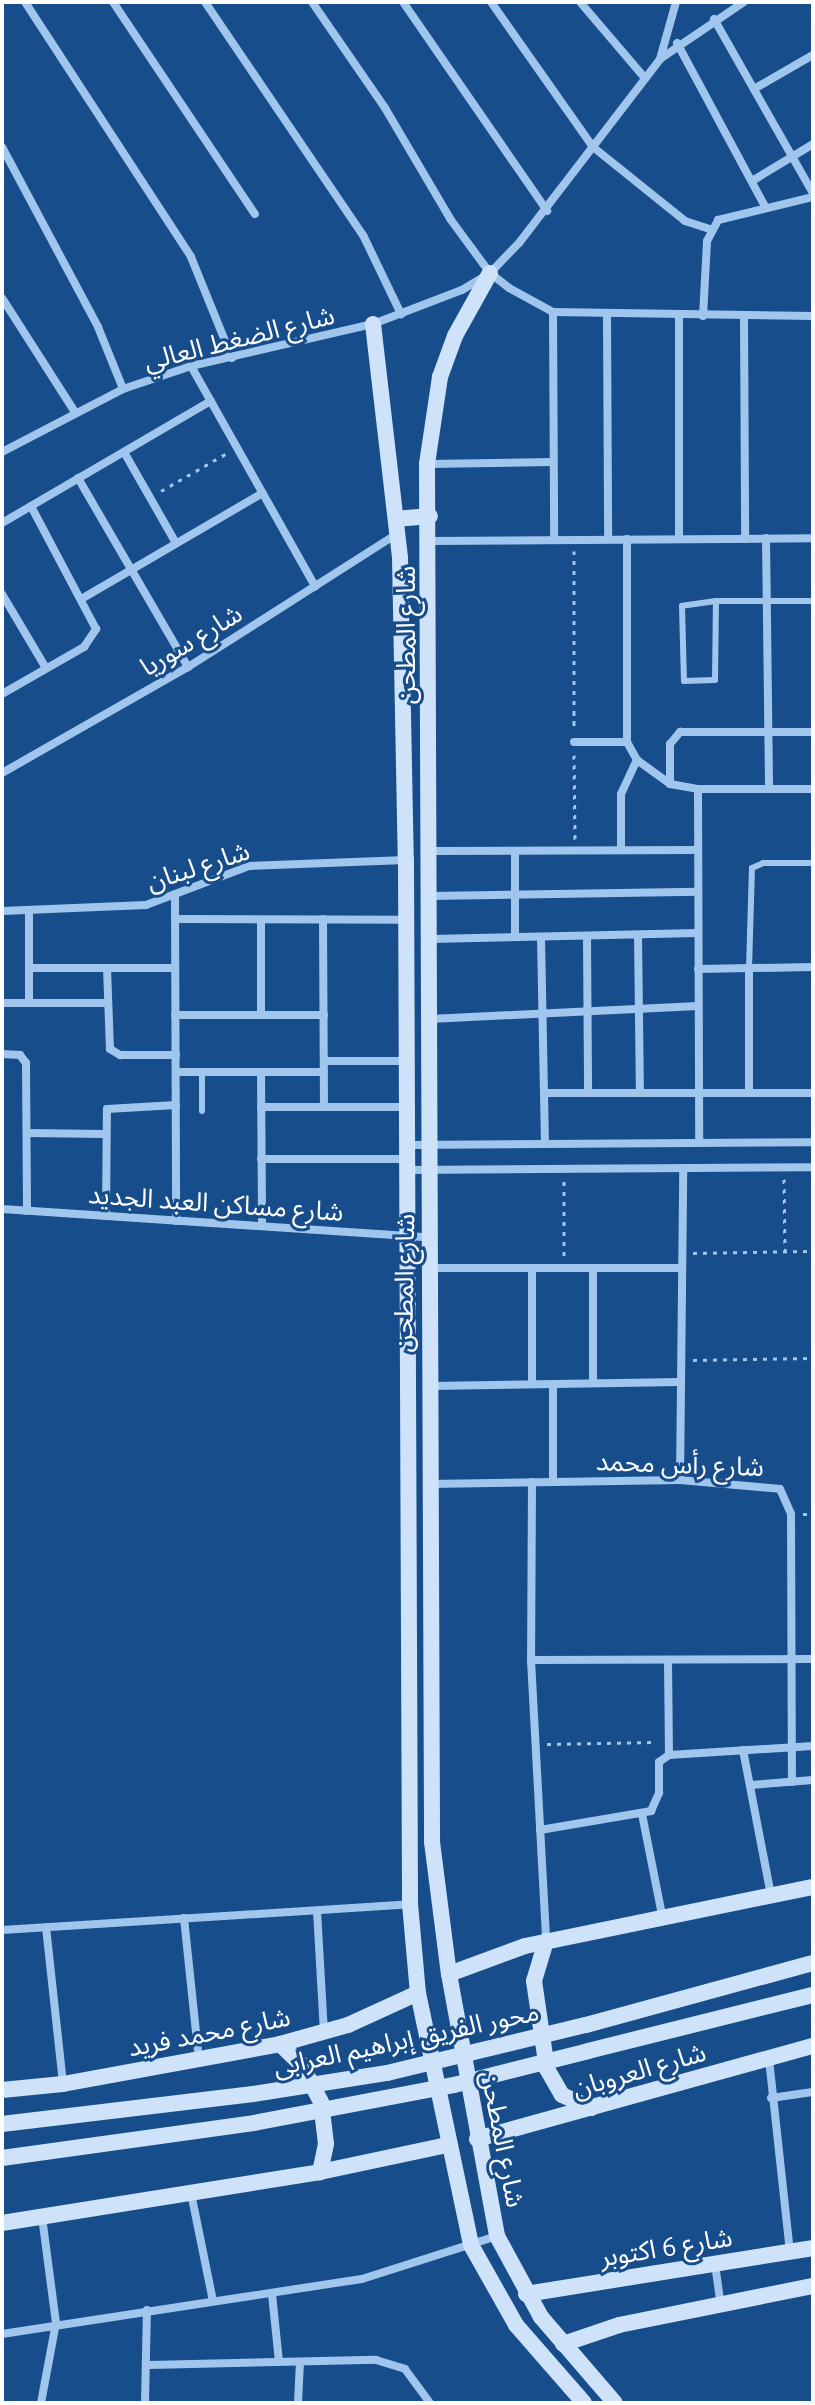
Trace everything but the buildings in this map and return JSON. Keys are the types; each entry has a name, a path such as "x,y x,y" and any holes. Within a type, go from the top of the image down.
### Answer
{"street":[{"path":"25,2 191,257 232,358"},
{"path":"113,2 255,214"},
{"path":"205,2 363,235 401,314"},
{"path":"312,2 490,273 553,312 607,317 813,316"},
{"path":"403,2 547,211"},
{"path":"491,2 593,147 685,221 710,229"},
{"path":"580,2 644,77"},
{"path":"660,59 676,2"},
{"path":"490,273 547,211 660,59 677,43 744,2"},
{"path":"703,316 710,229 718,220 813,195 714,19"},
{"path":"677,43 766,208"},
{"path":"754,89 813,55"},
{"path":"752,181 813,144"},
{"path":"2,147 98,327 123,389"},
{"name":"شارع الضغط العالي","path":"2,452 123,389 191,366 373,324 490,273"},
{"name":"شارع المطحن","path":"490,273 455,336 440,377 427,464 430,516 431,1170 427,1237 427,1484 432,1842 449,1974 497,2236 526,2294 563,2344 615,2403"},
{"path":"2,298 75,412"},
{"path":"553,312 554,540"},
{"path":"679,316 679,539"},
{"path":"744,316 745,539"},
{"path":"607,317 608,539"},
{"name":"شارع المطحن","path":"373,324 400,558 406,860 410,1904 418,1993 447,2145 471,2245 499,2302 584,2403"},
{"path":"191,366 315,586"},
{"path":"2,523 211,401"},
{"path":"124,452 176,543"},
{"path":"427,464 553,462"},
{"path":"78,478 188,667"},
{"path":"83,598 263,493"},
{"path":"2,694 93,640 94,618 31,506"},
{"path":"397,526 430,516"},
{"name":"شارع سوريا","path":"2,773 188,667 315,586 397,526"},
{"path":"766,538 769,789"},
{"path":"400,558 430,549 554,540 813,538"},
{"path":"627,539 627,742 637,760 670,784 698,789 813,789"},
{"path":"2,594 46,668"},
{"path":"670,784 670,744 680,732 813,732"},
{"path":"574,742 627,742"},
{"path":"621,850 621,794 637,760"},
{"path":"698,789 699,1143"},
{"path":"430,851 698,850"},
{"path":"515,851 515,937"},
{"name":"شارع لبنان","path":"2,911 116,909 175,896 249,866 406,860"},
{"path":"430,896 698,892"},
{"path":"175,896 176,1221"},
{"path":"29,910 29,1003"},
{"path":"175,919 406,920"},
{"path":"323,919 324,1107"},
{"path":"261,920 261,1015"},
{"path":"430,939 698,933"},
{"path":"638,935 640,1093"},
{"path":"587,936 588,1093"},
{"path":"541,937 545,1144"},
{"path":"698,969 813,967"},
{"path":"29,968 175,968"},
{"path":"107,968 108,1043 114,1053 176,1055"},
{"path":"749,968 749,1093"},
{"path":"2,1003 108,1003"},
{"path":"430,1019 698,1006"},
{"path":"175,1015 324,1015"},
{"path":"2,1054 20,1055 26,1063 27,1211"},
{"path":"324,1061 406,1061"},
{"path":"176,1072 324,1072"},
{"path":"261,1072 262,1226"},
{"path":"544,1093 813,1093"},
{"path":"106,1216 105,1134 111,1106 176,1105"},
{"path":"261,1107 407,1107"},
{"path":"27,1133 105,1134"},
{"path":"406,1158 430,1145 813,1142"},
{"path":"261,1159 406,1158 431,1170 813,1167"},
{"path":"680,1480 683,1168"},
{"name":"شارع مساكن العبد الجديد","path":"2,1209 427,1237"},
{"path":"427,1268 682,1268"},
{"path":"532,1268 532,1384"},
{"path":"593,1268 593,1383"},
{"path":"427,1386 681,1382"},
{"path":"553,1384 553,1482"},
{"name":"شارع رأس محمد","path":"427,1484 680,1480 766,1484 789,1500 792,1782"},
{"path":"532,1482 531,1660 546,1941 534,1981 547,2069 562,2095 591,2108"},
{"path":"531,1660 813,1659"},
{"path":"668,1660 669,1755"},
{"path":"540,1830 642,1814 658,1803 659,1762 669,1755 813,1746"},
{"path":"743,1750 771,1895"},
{"path":"750,1785 813,1780"},
{"path":"642,1814 662,1915"},
{"path":"449,1974 472,1961 546,1941 662,1915 813,1887"},
{"path":"2,1930 410,1904"},
{"path":"317,1911 324,2033"},
{"path":"184,1918 199,2060"},
{"path":"46,1927 63,2084"},
{"name":"محور الفريق إبراهيم العرابى","path":"2,2124 253,2094 427,2065 813,1963"},
{"name":"شارع محمد فريد","path":"2,2090 63,2084 280,2044 324,2033 418,1993"},
{"name":"محور الفريق إبراهيم العرابى","path":"2,2158 254,2123 439,2089 813,1995"},
{"path":"280,2044 301,2064 321,2102 326,2144 320,2172"},
{"name":"شارع العروبان","path":"477,2139 813,2046"},
{"path":"769,2059 790,2252"},
{"path":"771,2098 813,2092"},
{"path":"2,2223 320,2172 447,2145"},
{"path":"191,2193 213,2301"},
{"path":"41,2403 56,2323 42,2217"},
{"path":"2,2334 56,2323 362,2279 497,2236"},
{"name":"شارع 6 اكتوبر","path":"526,2294 813,2248"},
{"path":"715,2264 720,2301"},
{"path":"541,2353 563,2344 720,2301 813,2286"},
{"path":"272,2294 279,2362"},
{"path":"145,2403 149,2365 147,2310"},
{"path":"298,2403 300,2362"},
{"path":"149,2365 391,2362 417,2379 430,2403"}],"lane":[{"path":"716,601 715,680 684,681 682,606 716,601 813,601"},
{"path":"749,968 752,868 763,863 813,863"},
{"path":"202,1072 202,1111"}],"path":[{"path":"150,497 237,447"},
{"path":"574,540 575,850"},
{"path":"783,1167 785,1252"},
{"path":"563,1169 564,1268"},
{"path":"682,1253 813,1251"},
{"path":"681,1360 813,1358"},
{"path":"536,1744 669,1741"}]}
